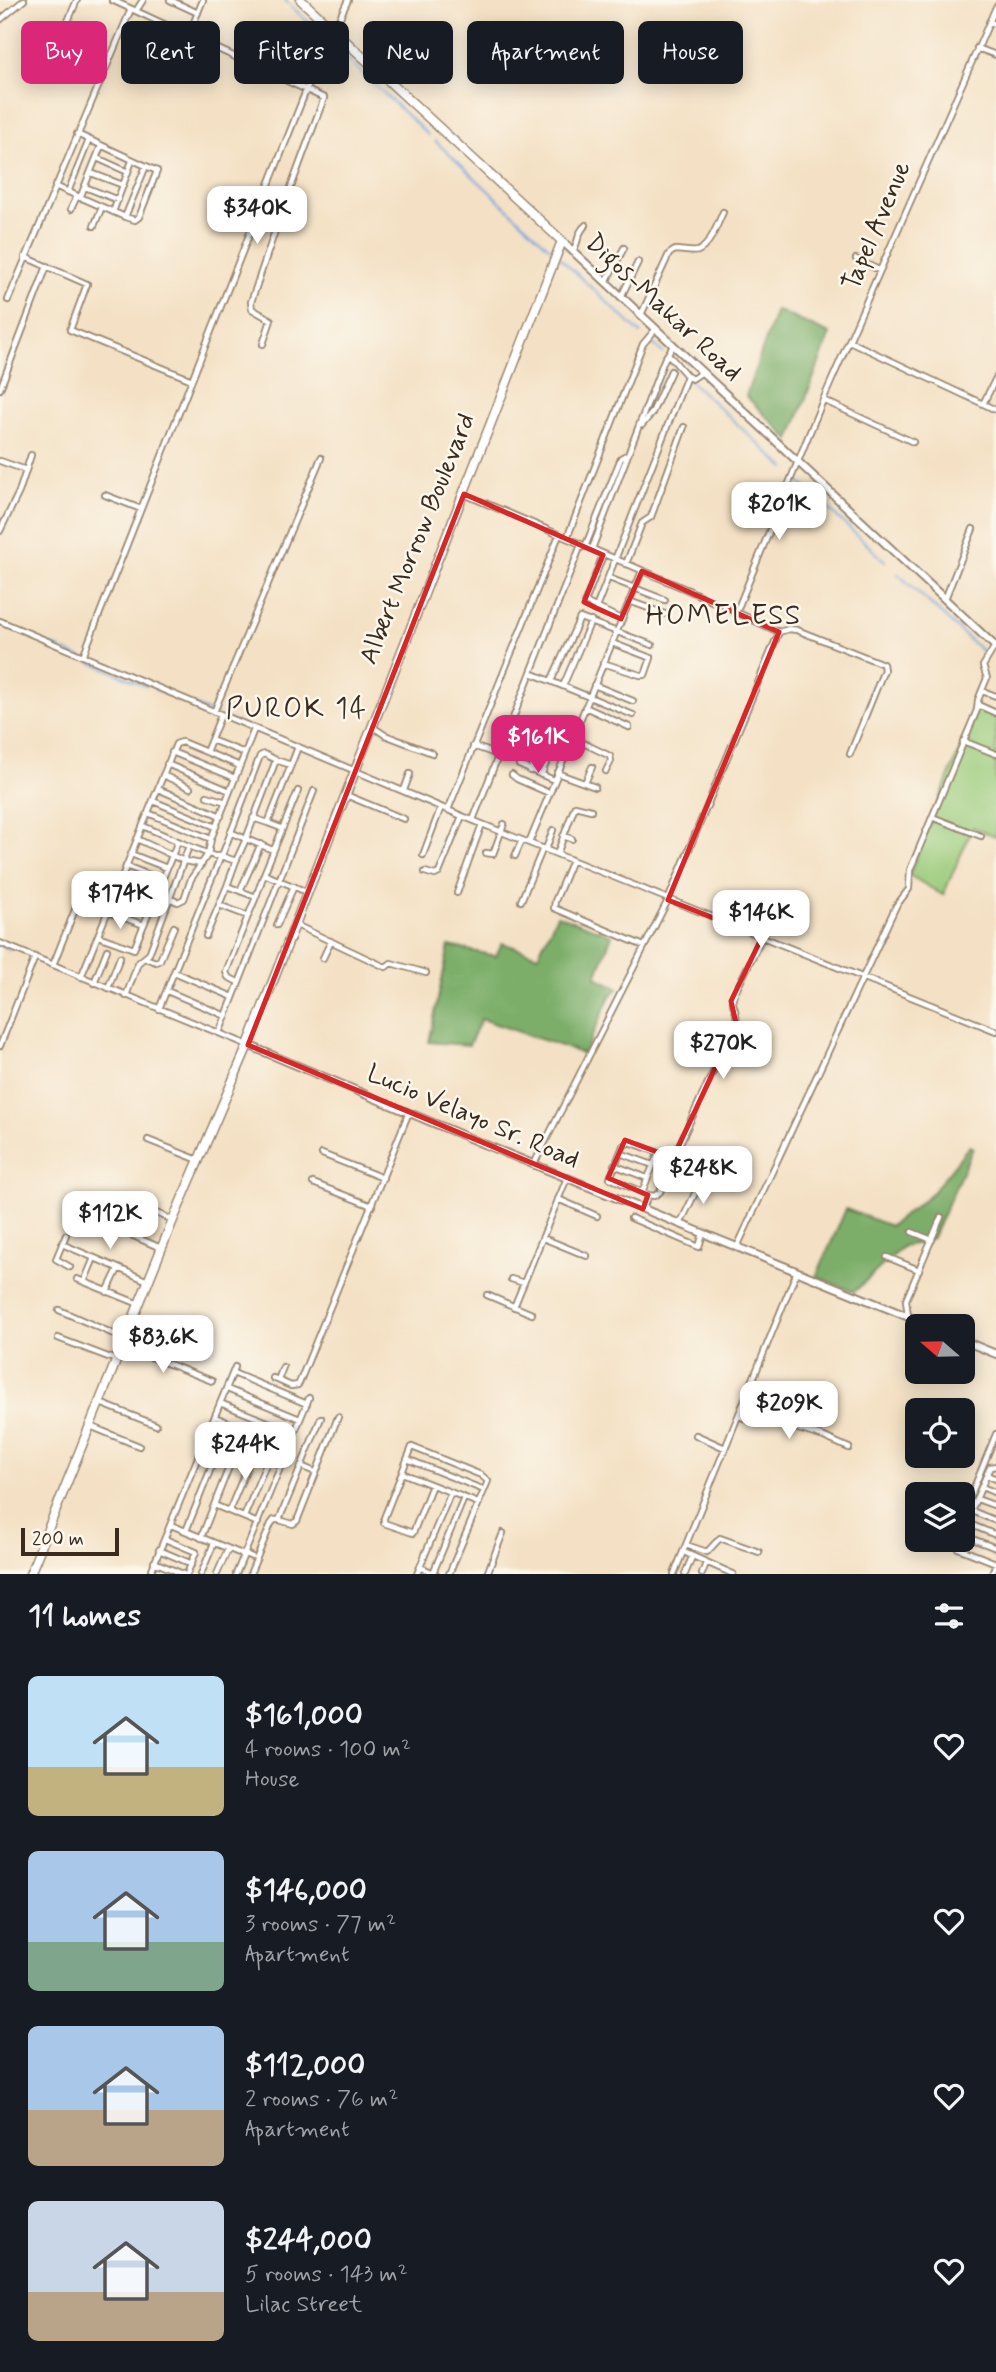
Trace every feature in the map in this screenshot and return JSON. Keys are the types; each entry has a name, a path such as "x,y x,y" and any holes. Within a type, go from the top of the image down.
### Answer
{"highway":[{"name":"Digos-Makar Road","path":"301,0 324,21"},
{"name":"Digos-Makar Road","path":"349,44 560,240"},
{"name":"Albert Morrow Boulevard","path":"245,1044 346,795 353,770 560,240"},
{"name":"Albert Morrow Boulevard","path":"30,1574 195,1163 200,1161 303,890 462,494"}],"main road":[{"name":"Digos-Makar Road","path":"560,240 996,646"},
{"name":"Lucio Velayo Sr. Road","path":"245,1044 905,1316"},
{"path":"975,1345 996,1354"}],"street":[{"path":"0,20 24,0"},
{"path":"68,21 77,0"},
{"path":"114,0 159,21"},
{"path":"8,300 77,134 133,10 143,0"},
{"path":"170,0 198,13"},
{"path":"195,21 203,0"},
{"path":"338,21 348,0"},
{"name":"Tapel Avenue","path":"736,613 823,400 996,7"},
{"path":"989,22 996,24"},
{"path":"220,48 307,88 324,99 251,302 252,309 271,320 263,344"},
{"path":"977,48 996,55"},
{"path":"83,656 309,84"},
{"path":"55,186 125,217 135,220 139,217 156,170 77,134"},
{"path":"68,192 89,140"},
{"path":"71,209 85,187 102,146"},
{"path":"97,158 128,172"},
{"path":"113,212 132,161"},
{"path":"125,217 146,166"},
{"path":"91,173 123,185"},
{"path":"85,187 118,200"},
{"path":"94,226 102,207"},
{"path":"640,316 669,254 675,250 701,249 716,229 723,212"},
{"path":"572,251 579,232 586,225"},
{"path":"606,283 624,248"},
{"path":"25,257 87,284 70,330 192,380"},
{"path":"856,259 879,270"},
{"path":"621,298 638,262"},
{"path":"0,389 47,267"},
{"path":"567,538 643,344 656,330"},
{"path":"849,341 996,410"},
{"path":"592,550 628,453 673,346"},
{"path":"668,354 691,379 701,373"},
{"path":"676,362 682,355"},
{"path":"639,429 652,413 671,370"},
{"path":"596,608 687,376"},
{"path":"983,404 996,379"},
{"path":"823,400 913,442"},
{"path":"645,412 652,413"},
{"path":"626,564 640,527 651,517 684,427"},
{"path":"473,820 583,546 621,458 628,453"},
{"path":"0,531 31,455"},
{"path":"214,712 321,457"},
{"path":"0,461 26,470"},
{"path":"462,494 642,570 779,632 797,630 884,665 850,754"},
{"path":"105,495 141,509"},
{"path":"945,599 973,529"},
{"path":"449,810 559,535"},
{"path":"603,555 585,600 621,619"},
{"path":"529,843 642,570"},
{"path":"609,578 665,600"},
{"path":"629,601 665,614"},
{"path":"551,681 579,618 652,645"},
{"path":"0,621 462,816 996,1031"},
{"path":"563,686 591,621"},
{"path":"534,1164 668,900 779,632"},
{"path":"603,663 645,675 651,658 612,643"},
{"path":"737,1247 896,906 909,889 910,870 978,705 988,674 983,666 996,646"},
{"path":"531,673 633,715"},
{"path":"594,685 633,701"},
{"path":"982,691 996,696"},
{"path":"978,705 996,713"},
{"path":"585,707 629,727"},
{"path":"206,752 221,715"},
{"path":"554,780 519,764 534,726 573,738 610,756 607,771"},
{"path":"372,727 385,735 432,753"},
{"path":"121,879 178,902 183,901 191,879 208,853 254,729"},
{"path":"530,771 547,729"},
{"path":"541,775 559,734"},
{"path":"211,740 245,754"},
{"path":"963,741 996,754"},
{"path":"81,977 172,752 179,742 240,766"},
{"path":"473,746 509,758"},
{"path":"268,823 298,747"},
{"path":"172,752 236,778"},
{"path":"159,1009 260,756 264,754 291,765"},
{"path":"206,936 276,760"},
{"path":"167,764 230,790"},
{"path":"585,783 592,767"},
{"path":"557,773 595,787"},
{"path":"404,790 410,774"},
{"path":"163,775 190,788"},
{"path":"512,775 549,793"},
{"path":"158,789 221,816"},
{"path":"238,982 228,977 226,972 281,828 298,791"},
{"path":"219,1033 314,792"},
{"path":"346,795 404,819"},
{"path":"207,796 226,802"},
{"path":"153,801 216,827"},
{"path":"556,854 576,806 591,810"},
{"path":"423,855 441,807"},
{"path":"148,813 211,839"},
{"path":"425,872 435,875 439,873 462,816"},
{"path":"932,817 981,836"},
{"path":"253,818 281,828"},
{"path":"457,893 482,824"},
{"path":"486,853 493,854 504,824"},
{"path":"143,826 216,857 236,861"},
{"path":"521,901 552,831"},
{"path":"230,832 274,850"},
{"path":"564,836 572,839"},
{"path":"137,839 184,861 202,864"},
{"path":"516,856 522,840"},
{"path":"98,936 133,950 178,841"},
{"path":"240,891 261,844"},
{"path":"126,996 138,963 149,954 189,846"},
{"path":"131,854 167,868"},
{"path":"572,860 553,906 556,910 644,946"},
{"path":"126,866 162,880"},
{"path":"264,874 303,890"},
{"path":"227,886 256,897"},
{"path":"277,925 294,886"},
{"path":"53,965 83,887"},
{"path":"113,901 149,914"},
{"path":"219,905 248,916"},
{"path":"108,912 144,925"},
{"path":"294,923 383,966 391,963 426,973"},
{"path":"145,958 154,962 160,960 174,927"},
{"path":"673,1158 630,1142 625,1143 610,1178 649,1195 654,1196 660,1192 736,1023 733,997 762,937"},
{"path":"323,958 331,941"},
{"name":"Lucio Velayo Sr. Road","path":"0,943 245,1044"},
{"path":"94,983 107,950"},
{"path":"0,1046 35,957"},
{"path":"108,988 120,957"},
{"path":"174,972 233,997"},
{"path":"167,991 226,1016"},
{"path":"283,1367 275,1379 292,1386 298,1385 409,1112"},
{"path":"148,1140 195,1163"},
{"path":"642,1192 659,1152"},
{"path":"620,1153 653,1165"},
{"path":"321,1154 383,1178"},
{"path":"614,1165 647,1178"},
{"path":"680,1224 703,1177"},
{"path":"514,1307 567,1178"},
{"path":"313,1183 372,1206"},
{"path":"113,1195 173,1220"},
{"path":"643,1209 649,1195"},
{"path":"558,1199 597,1216"},
{"path":"908,1314 906,1300 941,1217"},
{"path":"631,1218 699,1247 704,1233"},
{"path":"115,1228 162,1249"},
{"path":"912,1232 932,1240"},
{"path":"66,1235 57,1261 70,1267"},
{"path":"542,1238 587,1256"},
{"path":"62,1244 149,1282"},
{"path":"887,1256 919,1270"},
{"path":"85,1282 94,1258"},
{"path":"107,1292 118,1269"},
{"path":"674,1574 797,1271"},
{"path":"78,1279 139,1304"},
{"path":"511,1279 524,1283"},
{"path":"487,1295 532,1314"},
{"path":"59,1310 124,1343 212,1381"},
{"path":"58,1338 117,1361"},
{"path":"150,1574 235,1367"},
{"path":"233,1373 307,1404"},
{"path":"226,1388 300,1419"},
{"path":"236,1574 309,1398"},
{"path":"99,1403 156,1425"},
{"path":"220,1403 295,1433"},
{"path":"739,1416 756,1423 775,1422 806,1431 849,1448"},
{"path":"250,1574 274,1520 295,1523 338,1417"},
{"path":"215,1418 289,1448"},
{"path":"279,1520 321,1418"},
{"path":"90,1426 139,1446"},
{"path":"208,1432 283,1462"},
{"path":"975,1485 996,1434"},
{"path":"696,1435 725,1448"},
{"path":"186,1531 223,1438"},
{"path":"201,1538 238,1444"},
{"path":"432,1485 412,1533 384,1523 412,1447 485,1477 488,1481 449,1574"},
{"path":"229,1511 254,1451"},
{"path":"244,1517 269,1457"},
{"path":"407,1459 484,1490"},
{"path":"975,1504 992,1465 996,1466"},
{"path":"301,1466 315,1472"},
{"path":"401,1473 478,1503"},
{"path":"987,1475 996,1479"},
{"path":"982,1487 996,1493"},
{"path":"417,1574 451,1493"},
{"path":"420,1567 434,1573 464,1498"},
{"path":"977,1499 996,1506"},
{"path":"214,1505 258,1523"},
{"path":"975,1512 996,1521"},
{"path":"171,1525 252,1557"},
{"path":"975,1526 996,1535"},
{"path":"487,1574 503,1533"},
{"path":"686,1545 707,1552 720,1538 759,1552"},
{"path":"155,1562 185,1574 197,1552 165,1539"},
{"path":"975,1539 996,1548"},
{"path":"201,1574 214,1543"},
{"path":"217,1574 228,1549"},
{"path":"159,1550 192,1563"},
{"path":"968,1552 996,1563 992,1574"},
{"path":"686,1553 733,1574"},
{"path":"685,1574 692,1557"},
{"path":"702,1574 706,1563"}],"highlighted area":[{"path":"464,494 603,555 584,602 621,619 642,571 779,632 668,900 762,937 731,1001 736,1023 673,1158 625,1140 608,1178 648,1195 643,1209 248,1045"}],"green space":[{"path":"776,310 830,334 790,440 746,396"},
{"path":"977,707 996,715 996,837 973,827 943,895 909,875"},
{"path":"557,915 612,935 596,977 619,988 610,996 584,1054 481,1019 469,1045 429,1042 449,946 496,956 502,943 538,955"},
{"path":"969,1146 973,1148 933,1237 924,1242 903,1246 854,1292 816,1277 846,1209 890,1226 932,1193"}],"waterway":[{"path":"285,0 307,21"},
{"path":"349,61 428,135"},
{"path":"435,141 550,248"},
{"path":"560,258 641,334"},
{"path":"649,340 663,353"},
{"path":"668,359 677,368"},
{"path":"689,380 785,468"},
{"path":"797,480 885,561"},
{"path":"898,574 985,654"},
{"path":"0,624 61,649"},
{"path":"65,651 146,686"},
{"path":"155,689 217,715"},
{"path":"223,718 252,730"},
{"path":"0,945 9,949"}],"district":[{"name":"HOMELESS","path":"724,616"},
{"name":"PUROK 14","path":"297,709"}]}
